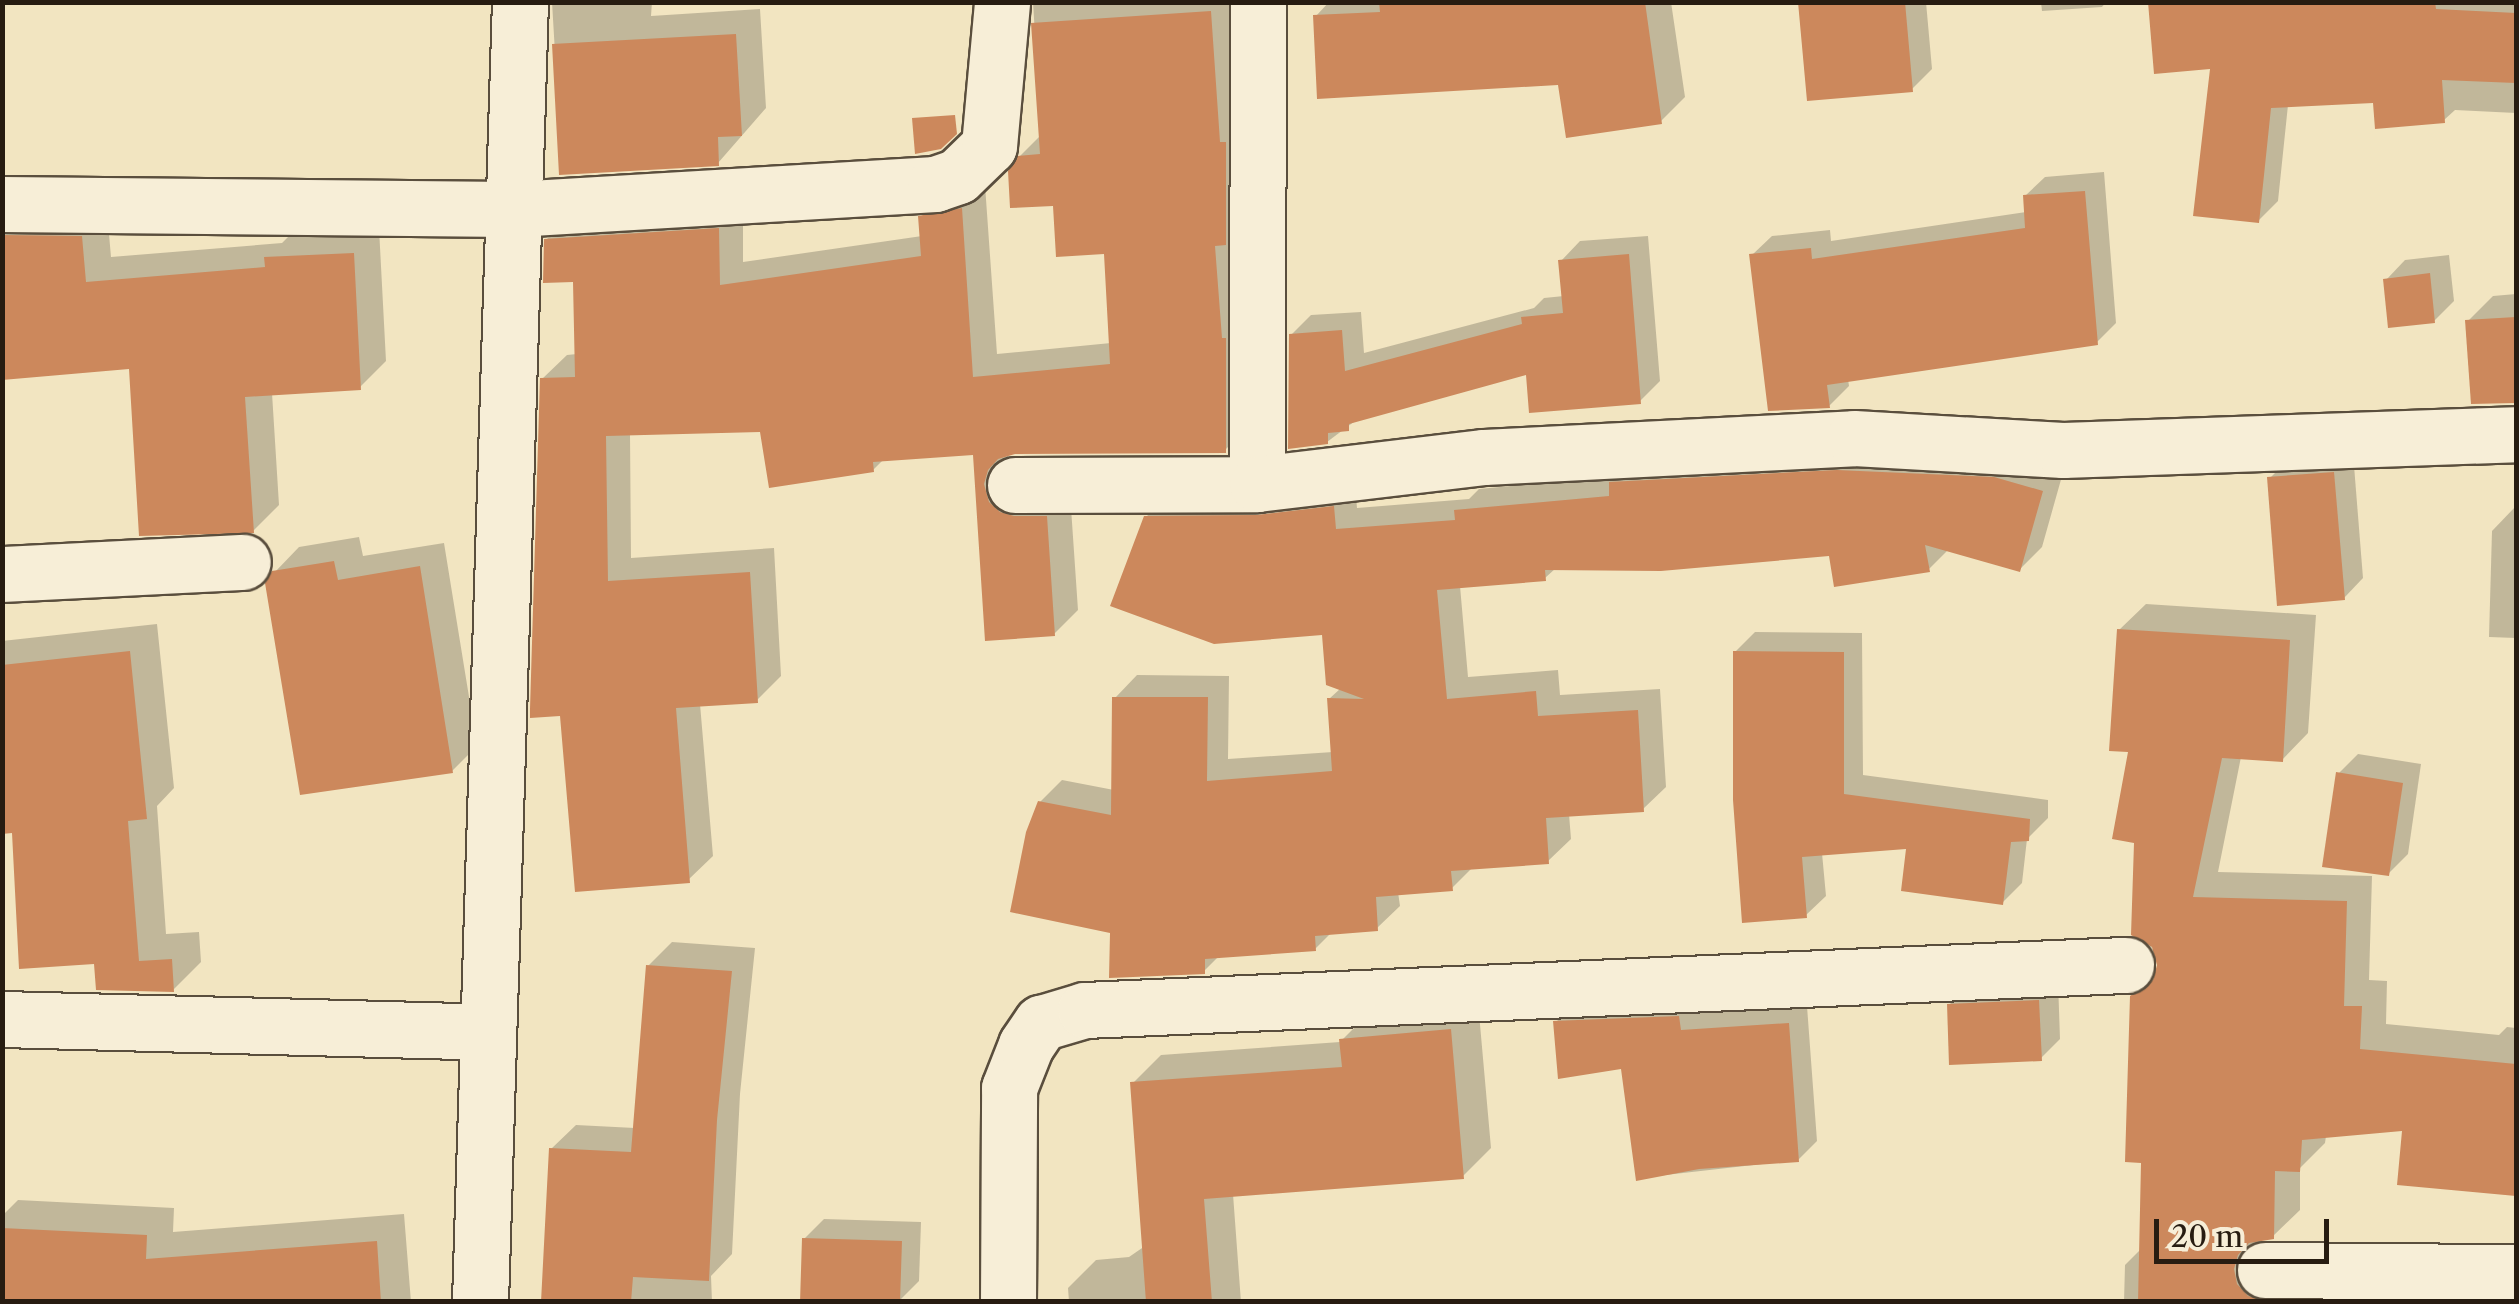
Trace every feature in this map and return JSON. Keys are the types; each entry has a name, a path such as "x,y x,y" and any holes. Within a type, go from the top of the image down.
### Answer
{"street":[{"path":"480,1302 520,2"},
{"path":"2,204 514,209 936,184 958,176 989,146 994,124 1002,2"},
{"path":"1257,484 1258,2"},
{"path":"1015,485 1257,484 1484,457 1854,438 2063,450 2516,434"},
{"path":"2,574 243,562"},
{"path":"1008,1302 1009,1088 1026,1045 1041,1023 1085,1010 2126,964"},
{"path":"2,1019 488,1032"},
{"path":"2265,1270 2516,1272"}],"building":[{"path":"1379,2 1645,2 1662,124 1566,138 1558,85 1317,99 1313,15 1380,12"},
{"path":"1798,2 1905,2 1913,92 1807,101"},
{"path":"2148,2 2435,2 2436,9 2516,13 2516,83 2442,80 2445,123 2375,129 2373,103 2271,108 2259,223 2193,216 2210,69 2154,74"},
{"path":"1211,11 1220,142 1226,142 1226,245 1215,246 1222,338 1226,338 1226,453 1015,454 998,459 988,470 984,484 989,502 1000,512 1014,516 1047,516 1055,636 985,641 973,455 873,462 874,472 769,488 760,432 606,436 608,581 750,572 758,703 676,708 690,883 575,892 560,716 530,718 540,378 575,377 573,282 543,283 544,239 719,228 720,285 921,256 918,216 962,208 973,377 1110,364 1104,254 1056,257 1053,206 1010,208 1008,171 1017,156 1040,154 1031,23"},
{"path":"736,34 742,136 718,137 719,166 559,175 552,44"},
{"path":"955,115 957,134 941,149 915,154 912,118"},
{"path":"2085,191 2098,345 1827,385 1830,408 1768,411 1749,254 1811,248 1812,259 2025,228 2023,195"},
{"path":"2,235 82,236 86,282 265,267 264,257 354,253 361,390 245,397 254,533 139,536 129,369 2,380"},
{"path":"1629,254 1641,404 1529,413 1526,375 1349,424 1349,431 1328,433 1328,444 1288,449 1289,334 1342,330 1345,371 1522,324 1521,317 1563,313 1558,260"},
{"path":"2430,273 2435,323 2388,328 2383,279"},
{"path":"2516,317 2516,403 2471,404 2465,320"},
{"path":"1837,470 1994,477 2043,491 2020,572 1925,545 1930,572 1834,587 1829,556 1661,571 1545,570 1546,581 1437,590 1447,699 1536,691 1538,716 1638,710 1644,812 1546,818 1549,864 1451,871 1453,891 1376,897 1378,931 1315,936 1316,951 1205,959 1205,974 1109,978 1110,933 1010,912 1026,832 1038,801 1111,815 1112,697 1208,697 1207,781 1332,771 1327,698 1364,699 1326,685 1322,635 1214,644 1110,606 1144,516 1257,515 1334,506 1336,529 1455,520 1454,510 1609,496 1609,482"},
{"path":"2334,472 2345,600 2277,606 2267,477"},
{"path":"334,561 338,580 420,566 453,773 300,795 265,583 272,571"},
{"path":"2117,629 2290,640 2283,762 2222,758 2193,897 2347,901 2344,1006 2362,1006 2360,1049 2516,1064 2516,1196 2397,1185 2402,1131 2302,1140 2300,1172 2275,1171 2274,1239 2249,1243 2238,1255 2234,1269 2237,1284 2248,1296 2273,1302 2138,1302 2141,1163 2125,1162 2130,996 2153,980 2157,965 2152,947 2131,935 2134,843 2112,839 2128,752 2109,751"},
{"path":"130,651 147,819 128,821 139,961 172,959 174,992 96,990 94,964 19,969 12,833 2,834 2,665"},
{"path":"1733,651 1844,652 1844,794 2030,819 2029,841 2011,842 2003,905 1901,891 1906,849 1802,857 1807,918 1742,923 1733,800"},
{"path":"2336,772 2403,783 2389,876 2322,867"},
{"path":"646,965 732,971 717,1120 709,1281 633,1277 631,1302 541,1302 549,1148 631,1152"},
{"path":"2039,1000 2042,1061 1949,1065 1947,1004"},
{"path":"1679,1016 1681,1030 1789,1023 1799,1162 1699,1169 1636,1181 1621,1069 1558,1079 1553,1021"},
{"path":"1451,1029 1464,1179 1204,1199 1212,1302 1146,1302 1130,1082 1342,1067 1339,1039"},
{"path":"2,1228 147,1235 146,1259 377,1241 381,1302 2,1302"},
{"path":"802,1238 902,1241 900,1302 800,1302"}]}
